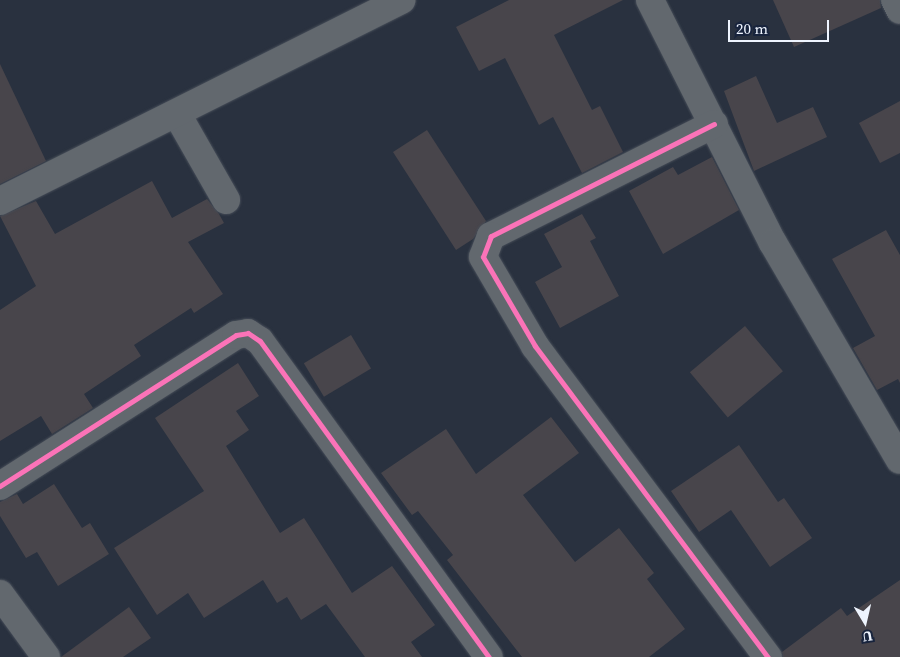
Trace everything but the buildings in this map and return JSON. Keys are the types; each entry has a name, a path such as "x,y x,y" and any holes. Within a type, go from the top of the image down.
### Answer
{"street":[{"path":"0,201 402,0"},
{"path":"650,0 773,243 900,460"},
{"path":"895,0 900,10"},
{"path":"177,114 226,200"},
{"path":"714,124 491,236 484,257 536,346 768,657"},
{"path":"0,486 236,335 248,332 260,341 489,657"},
{"path":"0,594 46,657"}],"cycle path":[{"path":"714,124 491,236 483,257 535,346 768,657"},
{"path":"0,486 236,335 248,333 260,341 489,657"}]}
